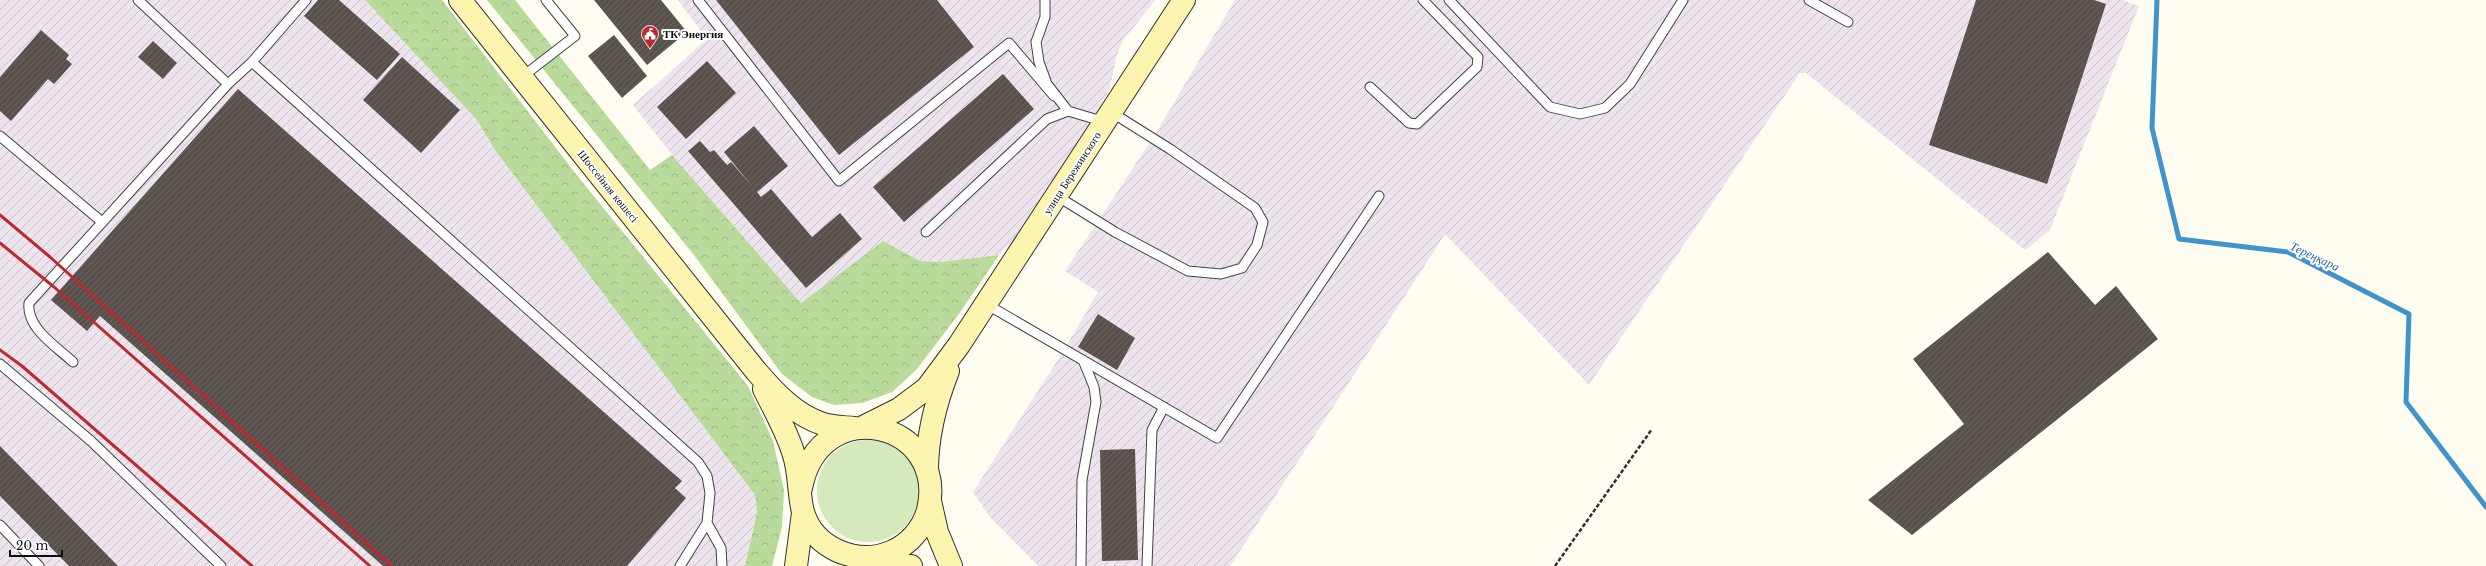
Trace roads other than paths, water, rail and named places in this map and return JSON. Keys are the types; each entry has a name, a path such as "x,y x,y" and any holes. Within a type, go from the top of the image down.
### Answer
{"main road":[{"name":"Шоссейная көшесі","path":"460,0 756,371"},
{"name":"улица Бережинского","path":"959,345 1184,0"},
{"path":"800,488 809,461 817,449 828,439 859,428 899,409 927,388 959,345"},
{"path":"951,566 937,532 930,501 927,471 927,444 932,418 959,345"},
{"path":"756,371 781,399 799,412 824,425 887,431 900,437 921,458 927,471"},
{"path":"756,371 794,453 804,513 810,526 830,547 843,554 869,557 911,566"},
{"path":"840,566 896,550 911,539 922,525 930,501"},
{"path":"796,566 804,513"}],"lane":[{"path":"138,0 228,84"},
{"path":"73,362 32,323 28,314 29,303 228,84 252,62 306,0"},
{"path":"522,77 574,36 546,0"},
{"path":"698,0 840,181 1010,43 1068,112"},
{"path":"1045,0 1045,17 1036,42 1040,62 1054,96"},
{"path":"1370,87 1409,123 1417,124 1477,67 1478,57 1423,0"},
{"path":"1449,0 1550,107 1580,114 1605,108 1630,84 1683,0"},
{"path":"1808,0 1848,22"},
{"path":"252,62 698,462 707,476 710,493 707,523 680,566"},
{"path":"926,232 1047,119 1068,112 1108,117 1164,145 1255,208 1263,222 1257,246 1242,268 1221,274 1188,270 1115,232 1057,196"},
{"path":"0,136 102,222"},
{"path":"986,304 1217,438 1379,196"},
{"path":"1081,566 1082,480 1096,402 1094,387 1083,360"},
{"path":"0,364 91,441 221,566"},
{"path":"1147,566 1152,430 1164,407"},
{"path":"707,523 721,548 722,566"},
{"path":"0,525 39,566"}],"waterway":[{"name":"Тереңқара","path":"2157,0 2152,128 2179,239 2288,252 2409,314 2406,402 2486,507"}],"railway":[{"path":"0,215 50,257 392,566"},
{"path":"0,243 54,287 370,566"},
{"path":"0,350 22,366 252,566"}],"place":[{"name":"ТК Энергия","path":"650,49"}]}
